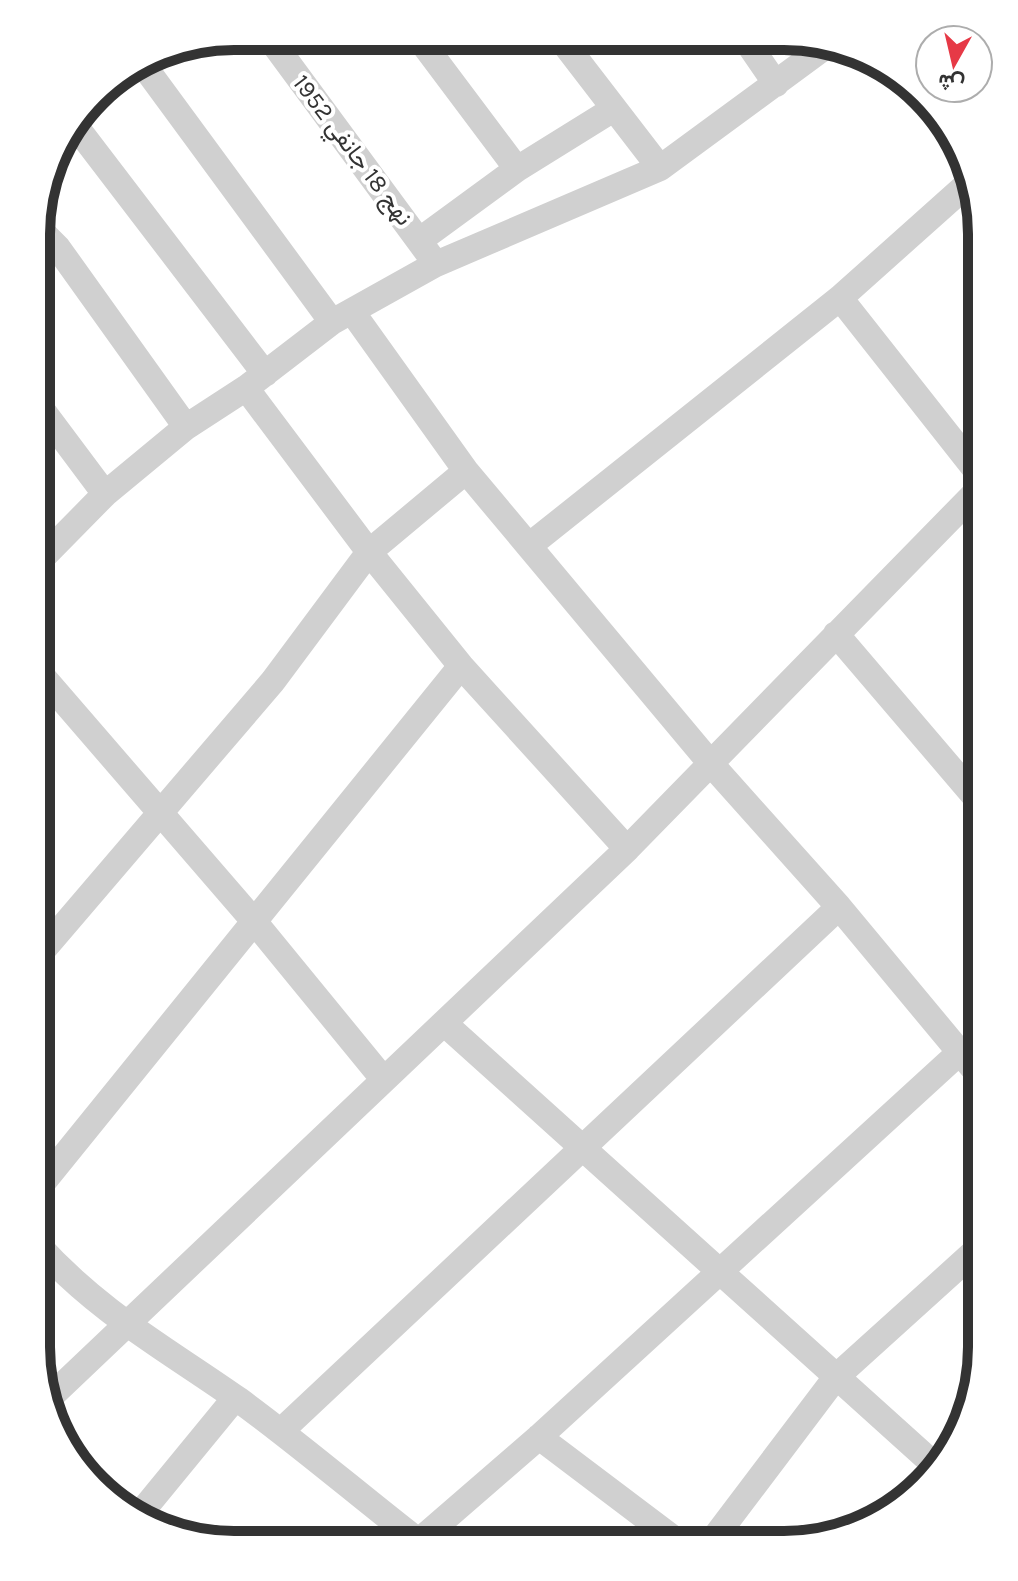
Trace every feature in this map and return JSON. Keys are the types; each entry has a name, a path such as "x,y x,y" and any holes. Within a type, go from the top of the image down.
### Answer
{"street":[{"name":"نهج 18 جانفي 1952","path":"278,50 436,264"},
{"path":"428,50 517,169"},
{"path":"569,50 612,110 660,168"},
{"path":"753,50 776,84"},
{"path":"50,550 105,494 186,427 343,318 436,264 660,168 816,53"},
{"path":"149,72 466,471 712,765 839,907 968,1062"},
{"path":"420,240 517,169 612,110"},
{"path":"81,133 256,381 369,552 461,666 627,849"},
{"path":"530,545 840,298 962,189"},
{"path":"50,240 186,427"},
{"path":"840,298 968,460"},
{"path":"50,420 105,494"},
{"path":"50,942 273,681 369,552 466,471"},
{"path":"55,1392 123,1324 445,1024 627,849 968,500"},
{"path":"836,634 968,789"},
{"path":"50,1174 461,666"},
{"path":"50,685 253,920 384,1080"},
{"path":"281,1431 839,907"},
{"path":"445,1024 929,1460"},
{"path":"434,1531 960,1052"},
{"path":"720,1531 836,1377 968,1258"},
{"path":"50,1259 70,1281 123,1324 281,1431 406,1531"},
{"path":"145,1508 235,1398"},
{"path":"539,1437 663,1531"}]}
